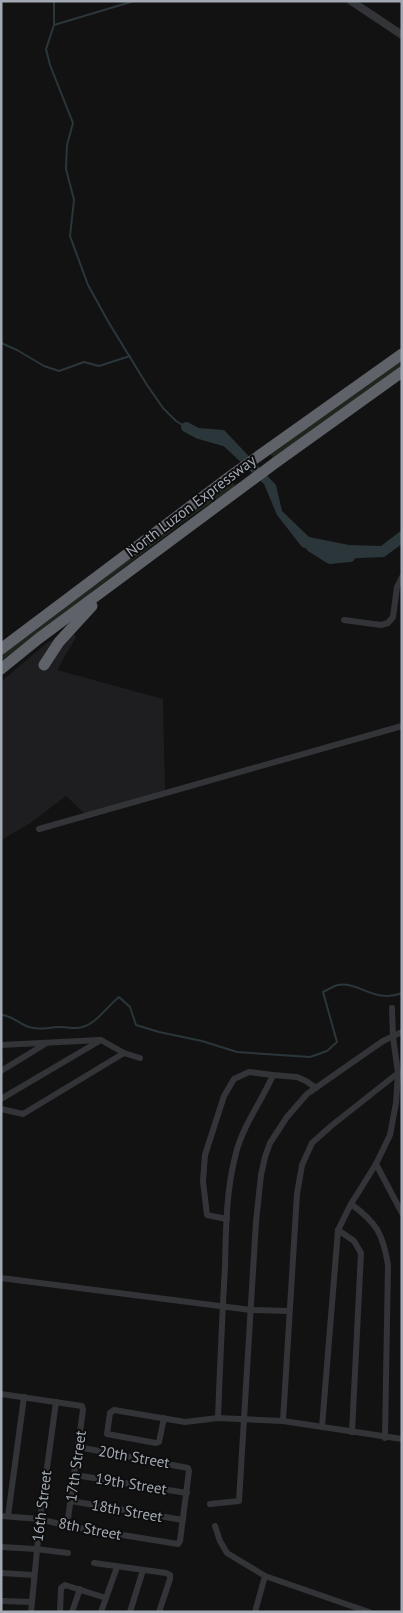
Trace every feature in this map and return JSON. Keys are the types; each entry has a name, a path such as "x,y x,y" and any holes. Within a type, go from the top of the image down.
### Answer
{"highway":[{"name":"North Luzon Expressway","path":"1,649 232,475 402,354"},
{"name":"North Luzon Expressway","path":"1,669 275,463 402,372"},
{"path":"44,665 59,642 93,605 174,538"}],"street":[{"path":"351,1 402,36"},
{"path":"344,620 381,625 388,623 393,617 397,587 402,577"},
{"path":"39,830 402,726"},
{"path":"322,1428 338,1230 351,1204 376,1164 390,1135 396,1103 400,1072 393,1036 392,1008"},
{"path":"210,1504 239,1501 256,1222 261,1175 270,1142 287,1117 307,1094 384,1041 402,1032"},
{"path":"1,1099 101,1040"},
{"path":"1,1045 101,1040 124,1053 140,1058"},
{"path":"1,1071 46,1044"},
{"path":"1,1109 23,1114 124,1053"},
{"path":"227,1219 209,1217 206,1213 204,1168 205,1155 224,1096 234,1079 249,1072 297,1077 316,1088"},
{"path":"283,1421 297,1194 302,1165 312,1143 330,1126 400,1072"},
{"path":"218,1418 230,1179 242,1135 273,1075"},
{"path":"376,1164 402,1213"},
{"path":"351,1204 365,1214 378,1228 387,1256 385,1438"},
{"path":"338,1230 354,1241 361,1253 352,1432"},
{"path":"1,1278 223,1307 289,1311"},
{"path":"1,1394 56,1402"},
{"path":"4,1516 24,1397"},
{"name":"17th Street","path":"56,1402 82,1406 84,1410 67,1526"},
{"name":"16th Street","path":"31,1612 36,1549 56,1402"},
{"path":"164,1418 160,1439 156,1443 109,1435 106,1431 112,1411 164,1418 186,1422 218,1418 283,1421 385,1438 402,1439"},
{"name":"20th Street","path":"78,1447 188,1468 187,1493"},
{"name":"19th Street","path":"75,1475 187,1493"},
{"path":"183,1520 187,1493"},
{"name":"18th Street","path":"71,1501 183,1520"},
{"name":"8th Street","path":"4,1516 40,1519 67,1526 178,1544 180,1542 183,1520"},
{"path":"215,1526 220,1541 227,1552 265,1576 369,1612"},
{"path":"1,1547 68,1553"},
{"path":"94,1564 170,1575 158,1612"},
{"path":"101,1612 117,1567"},
{"path":"130,1612 143,1570"},
{"path":"1,1573 34,1575"},
{"path":"255,1612 265,1576"},
{"path":"60,1612 63,1586 65,1585 106,1598"},
{"path":"72,1612 80,1589"},
{"path":"1,1600 32,1602"}],"shaded area":[{"path":"402,360 402,366 273,458 270,453"},
{"path":"186,427 224,430 276,485 282,511 309,537 349,545 381,546 402,530 402,544 384,557 338,559 302,547 277,515 264,484 211,434"},
{"path":"232,482 236,486 190,517 1,661 1,654"},
{"path":"74,633 76,637 57,670 163,699 165,791 86,815 66,796 29,824 1,840 1,682 48,642"}],"waterway":[{"path":"54,1 54,25 46,49 50,65 73,123 67,145 66,169 74,200 70,236 88,285 109,323 163,408 176,421 186,427"},
{"path":"54,25 134,1"},
{"path":"1,343 44,366 59,371 84,362 99,366 130,356"},
{"path":"186,427 199,434 227,442"},
{"path":"311,547 330,559 350,557"},
{"path":"1,1015 9,1016 25,1026 34,1028 76,1028 88,1025 94,1021 119,997 130,1007 136,1025 202,1041 237,1052 310,1057 327,1051 337,1042 323,992 336,986 345,985 383,996 402,993"}]}
